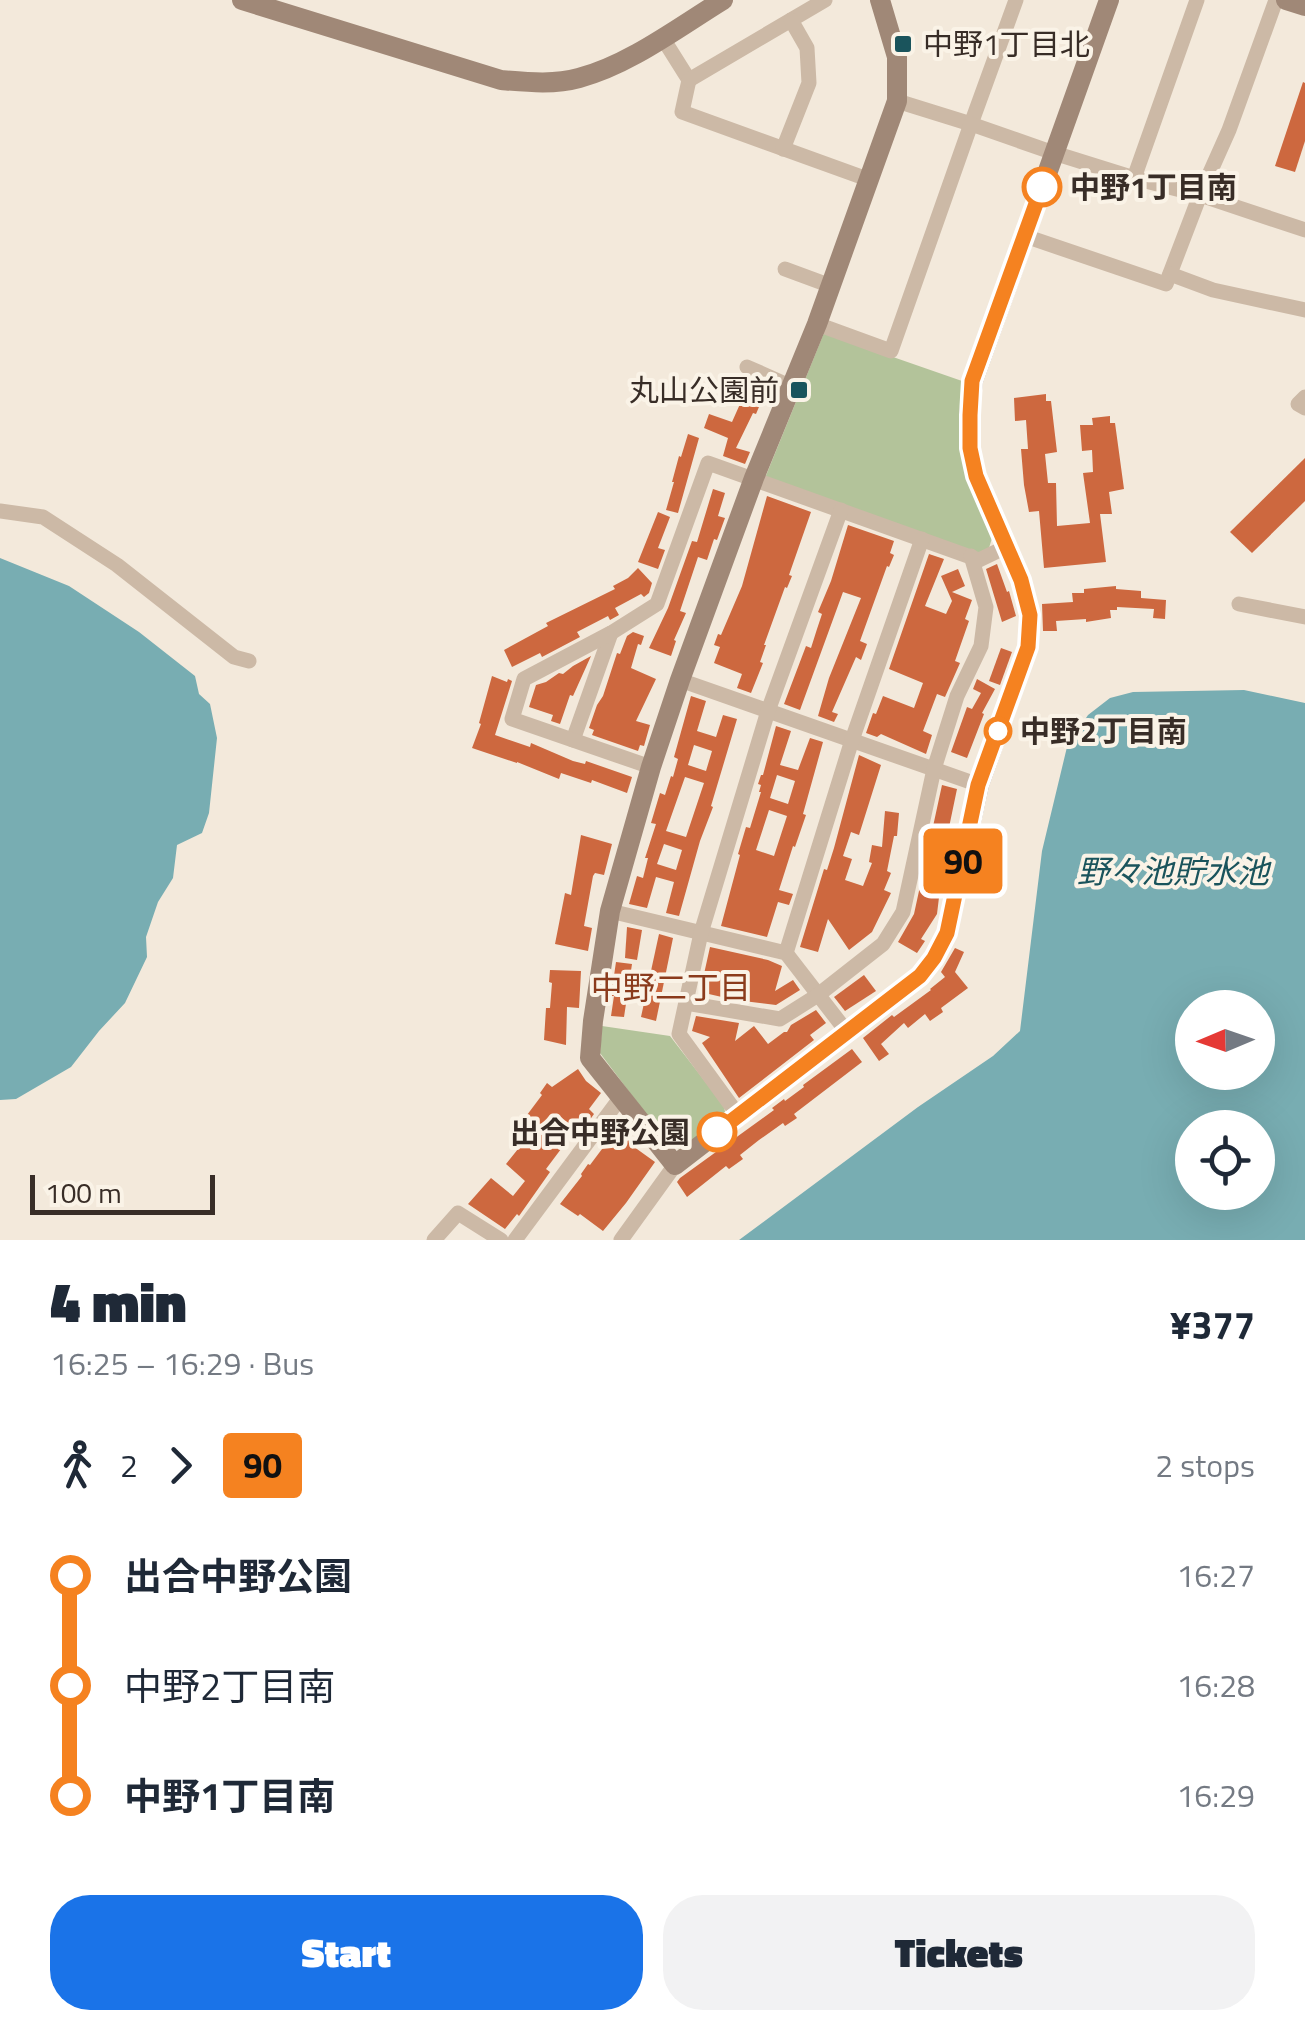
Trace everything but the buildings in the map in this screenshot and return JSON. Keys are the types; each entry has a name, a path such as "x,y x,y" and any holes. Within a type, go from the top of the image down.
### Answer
{"street":[{"path":"242,0 501,80 535,83 577,79 612,66 723,0"},
{"path":"689,80 825,0"},
{"path":"675,1165 590,1058 610,911 680,680 754,478 817,324 897,101 897,57 880,0"},
{"path":"817,324 891,351 1016,0"},
{"path":"621,1240 675,1165 920,976 947,933 978,785 1028,647 1030,615 1021,580 976,476 970,448 972,381 1109,0"},
{"path":"1134,178 1198,0"},
{"path":"1025,236 1166,284 1229,130 1276,0"},
{"path":"1286,0 1305,6"},
{"path":"784,149 810,83 806,48 792,20"},
{"path":"662,37 689,80 682,112 870,180"},
{"path":"897,101 1054,154 1200,194 1305,230"},
{"path":"785,269 831,286"},
{"path":"1170,274 1214,290 1305,310"},
{"path":"748,367 792,387"},
{"path":"1305,397 1298,404 1305,408"},
{"path":"651,768 512,719 524,680 657,604 708,463 978,560 1006,547"},
{"path":"738,1115 679,1034 701,932 768,712 841,510"},
{"path":"0,511 43,518 117,565 234,657 248,661"},
{"path":"786,953 852,740 922,539"},
{"path":"686,1004 780,1019 883,944 904,912 934,770 956,696 981,646 986,607 970,556"},
{"path":"1239,604 1305,617"},
{"path":"574,740 612,633"},
{"path":"680,680 978,785"},
{"path":"610,911 786,953 847,1032"},
{"path":"514,1240 621,1097"},
{"path":"434,1240 458,1213 501,1240"}],"green space":[{"path":"824,333 962,381 964,460 972,493 992,538 989,548 979,553 765,478"},
{"name":"出合中野公園","path":"602,1026 670,1036 724,1106 726,1118 679,1149 670,1146 600,1053"}],"water":[{"path":"0,558 69,586 139,632 195,676 199,694 210,704 217,738 209,813 202,833 177,845 173,878 158,902 146,937 147,957 125,1003 71,1067 16,1099 0,1100"},
{"name":"野々池貯水池","path":"1244,690 1305,703 1305,1240 739,1240 993,1056 1020,1031 1042,851 1067,747 1088,715 1110,698 1133,692"}],"bus line":[{"name":"90","path":"717,1132 920,976 947,933 978,785 1028,647 1030,615 1021,580 976,476 970,448 972,381 1042,187"}],"place":[{"name":"中野1丁目北","path":"903,44"},
{"name":"中野1丁目南","path":"1042,187"},
{"name":"丸山公園前","path":"799,390"},
{"name":"中野2丁目南","path":"998,731"},
{"name":"出合中野公園","path":"717,1132"}],"district":[{"name":"中野二丁目","path":"671,987"}]}
